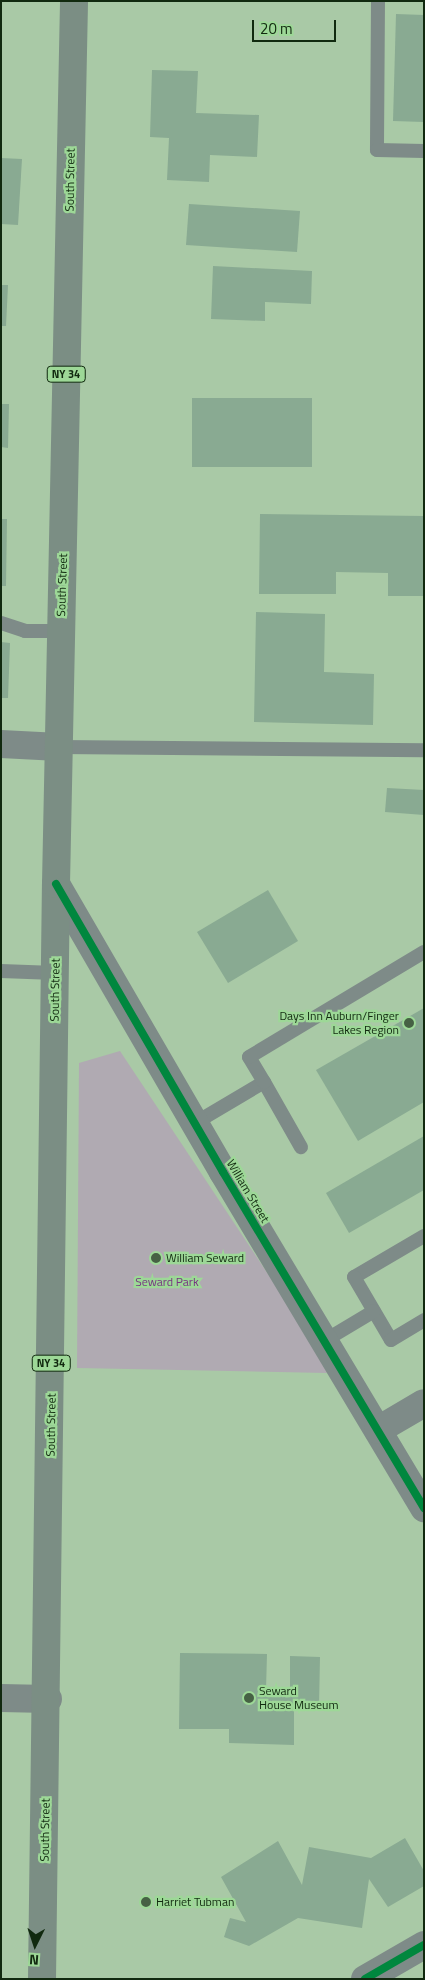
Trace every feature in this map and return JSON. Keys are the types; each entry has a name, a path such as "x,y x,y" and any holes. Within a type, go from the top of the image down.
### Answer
{"main road":[{"name":"South Street","path":"42,1979 48,1699 56,884 74,1"}],"street":[{"path":"1,744 59,747"},
{"name":"William Street","path":"56,884 195,1123 424,1508"},
{"path":"378,1430 424,1403"},
{"path":"1,1698 48,1699"},
{"path":"364,1979 424,1945"}],"lane":[{"path":"378,1 377,150 424,151"},
{"path":"1,623 25,631 61,630"},
{"path":"59,747 424,750"},
{"path":"302,1147 249,1057 424,952"},
{"path":"1,971 55,973"},
{"path":"195,1123 264,1082"},
{"path":"424,1236 354,1277 391,1340 424,1320"},
{"path":"324,1341 374,1311"}],"green space":[{"name":"Seward Park","path":"120,1051 331,1369 326,1373 77,1368 79,1063"}],"building":[{"path":"396,14 424,15 424,122 393,121"},
{"path":"152,70 198,71 196,113 259,115 257,157 210,155 209,182 167,180 169,138 150,137"},
{"path":"1,158 22,159 18,225 1,224"},
{"path":"189,204 300,211 297,252 186,245"},
{"path":"213,266 312,271 311,304 265,302 265,321 211,319"},
{"path":"1,285 8,285 6,326 1,326"},
{"path":"192,398 312,398 312,467 192,467"},
{"path":"1,404 9,404 8,448 1,447"},
{"path":"260,514 424,516 424,596 388,596 388,573 336,572 336,594 259,594"},
{"path":"1,519 7,519 6,586 1,586"},
{"path":"256,612 325,614 324,672 374,674 373,725 254,722"},
{"path":"1,642 10,643 8,698 1,698"},
{"path":"387,788 424,790 424,815 385,812"},
{"path":"268,890 298,941 228,983 197,932"},
{"path":"424,1008 424,1102 358,1141 316,1070"},
{"path":"424,1136 424,1190 349,1233 326,1193"},
{"name":"Seward House Museum","path":"180,1653 267,1654 266,1690 290,1690 290,1656 320,1657 319,1707 294,1706 294,1745 229,1743 229,1729 179,1729"},
{"path":"405,1838 424,1871 424,1886 388,1907 369,1879 362,1928 298,1918 249,1946 224,1937 230,1918 246,1922 221,1877 278,1841 302,1885 309,1847 371,1858"}],"cycle path":[{"path":"56,884 223,1172 424,1508"},
{"path":"365,1979 424,1945"}],"place":[{"name":"Days Inn Auburn/Finger Lakes Region","path":"409,1023"},
{"name":"William Seward","path":"156,1258"},
{"name":"Seward House Museum","path":"249,1698"},
{"name":"Harriet Tubman","path":"146,1902"}]}
